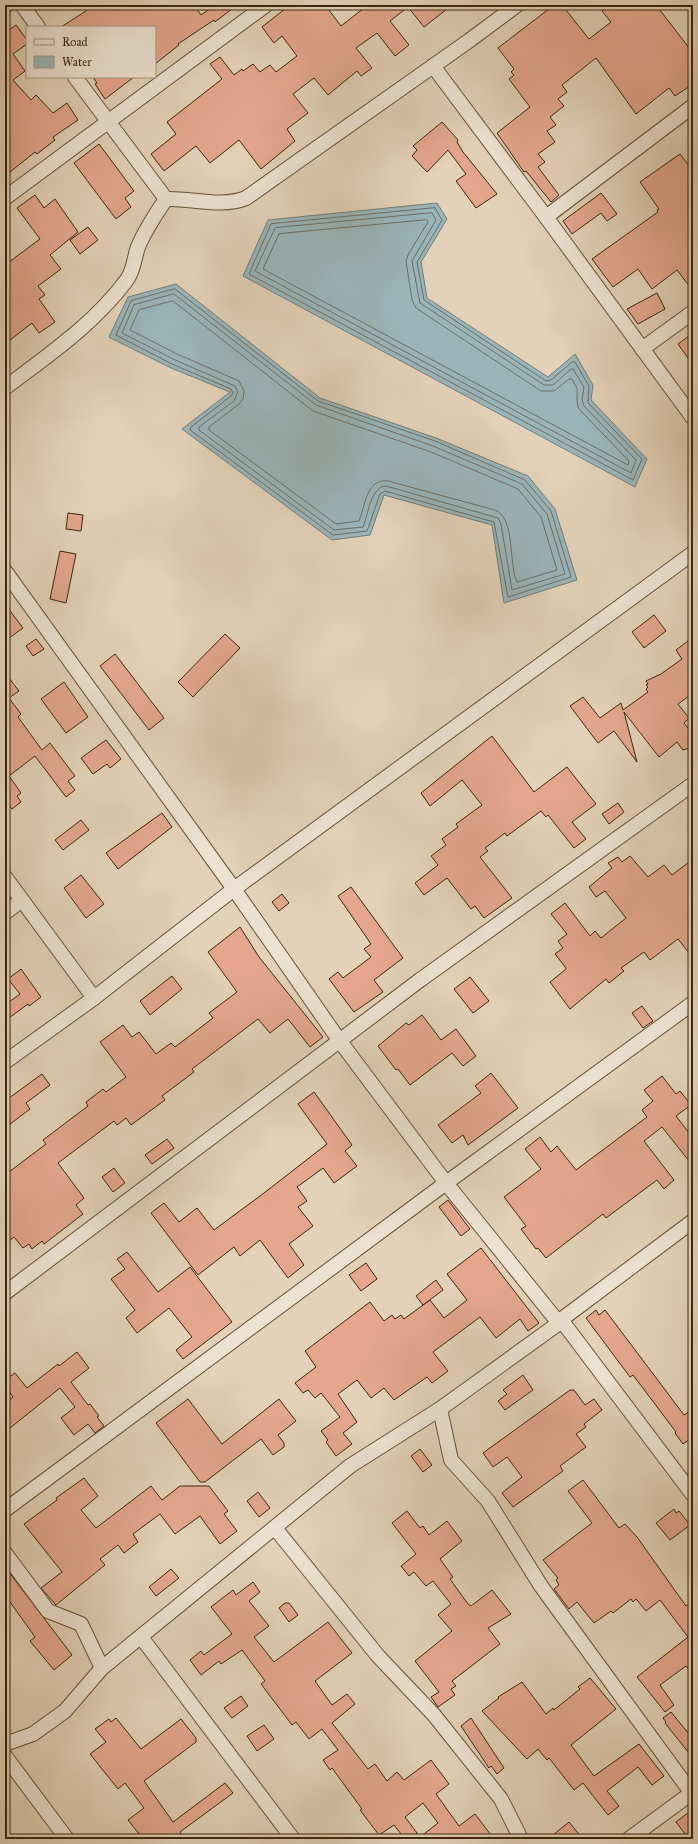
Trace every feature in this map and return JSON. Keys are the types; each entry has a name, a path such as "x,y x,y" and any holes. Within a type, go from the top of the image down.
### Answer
{"street":[{"path":"22,5 37,26"},
{"path":"5,198 266,5"},
{"path":"166,199 181,198 224,203 235,202 246,198 517,5"},
{"path":"433,66 693,418"},
{"path":"76,78 166,199"},
{"path":"546,217 693,106"},
{"path":"5,388 86,326 127,280 138,248 151,220 166,199"},
{"path":"642,349 693,312"},
{"path":"5,1062 94,998 234,889 693,553"},
{"path":"5,571 234,889 339,1040 446,1183 560,1322 693,1495"},
{"path":"5,1293 339,1040 693,784"},
{"path":"5,877 94,998"},
{"path":"5,913 22,900"},
{"path":"5,1510 446,1183 693,1003"},
{"path":"5,1744 33,1734 65,1710 102,1668 350,1466 440,1409 560,1322 693,1221"},
{"path":"440,1409 450,1460 488,1501 541,1586 692,1794 629,1839"},
{"path":"275,1528 378,1656 434,1715 496,1793 521,1839"},
{"path":"5,1553 48,1611 81,1624 102,1668"},
{"path":"141,1637 293,1839"},
{"path":"5,1756 67,1839"}],"water":[{"path":"437,203 447,219 421,262 427,298 548,377 575,354 593,385 591,400 647,459 635,487 243,276 268,220"},
{"path":"176,284 320,398 436,438 528,476 555,509 577,580 504,603 492,525 384,495 370,535 332,540 182,429 230,392 171,368 109,337 128,297"}],"building":[{"path":"82,5 194,5 201,15 215,5 237,5 215,22 214,20 178,44 179,45 156,63 156,26 63,26 86,11"},
{"path":"290,5 325,5 341,26 368,5 452,5 424,27 408,7 390,21 409,45 395,56 377,33 356,48 372,68 361,76 357,71 328,95 314,78 293,94 308,113 287,129 295,141 261,169 239,140 210,163 196,146 164,171 151,154 176,134 167,122 222,79 210,64 220,57 234,75 253,64 260,72 270,65 276,72 297,56 282,36 274,43 262,27"},
{"path":"554,5 562,5 589,39 611,22 602,11 609,5 656,5 693,53 693,84 675,96 669,88 636,114 596,58 562,85 567,92 558,99 564,106 550,117 556,125 547,131 555,142 538,154 545,162 538,167 559,195 551,202 526,171 524,172 497,133 530,107 509,79 514,75 511,72 514,69 498,48"},
{"path":"16,25 26,39 26,45 13,54 25,71 13,80 31,100 36,95 53,113 67,103 78,120 53,137 55,140 37,154 35,152 5,176 5,33"},
{"path":"94,78 133,78 105,99 95,84 97,83"},
{"path":"442,122 458,140 457,142 463,152 497,194 476,208 456,181 466,174 448,150 427,172 412,156 417,150 413,146"},
{"path":"99,144 134,191 125,198 131,207 116,219 74,163"},
{"path":"680,154 693,171 693,291 677,270 652,289 638,269 613,287 592,259 658,212 657,210 659,209 640,182"},
{"path":"601,193 617,214 607,221 601,213 572,234 563,221"},
{"path":"35,195 44,208 55,199 78,232 50,255 61,269 38,286 45,295 39,299 55,322 39,333 32,323 5,344 5,265 40,239 17,208"},
{"path":"88,227 98,240 80,254 70,240"},
{"path":"657,293 665,309 638,324 627,309"},
{"path":"693,333 693,365 678,344"},
{"path":"68,513 83,515 81,531 66,529"},
{"path":"60,551 76,554 66,603 50,599"},
{"path":"5,604 23,628 5,641"},
{"path":"654,615 666,631 644,648 632,632"},
{"path":"225,634 240,648 193,697 178,682"},
{"path":"693,637 693,693 678,704 689,718 684,723 693,735 693,747 683,750 677,742 659,757 624,712 637,762 614,731 598,743 570,706 583,697 600,718 621,703 623,710 648,692 646,689 648,687 646,685 648,684 646,681 661,674 682,659 676,650"},
{"path":"36,639 44,649 33,656 26,646"},
{"path":"115,654 164,718 149,730 100,666"},
{"path":"5,673 19,691 9,698 21,714 18,717 42,750 50,743 75,776 68,781 75,790 66,797 35,756 9,776 21,793 17,796 21,802 12,809 7,803 5,805"},
{"path":"64,682 88,717 66,733 41,699"},
{"path":"492,736 534,792 567,767 596,804 572,822 586,839 574,848 548,815 546,817 541,811 507,836 505,833 485,848 488,851 480,857 512,898 484,918 475,906 471,909 447,878 424,895 415,883 438,865 431,856 446,845 442,839 458,827 456,824 482,805 462,780 430,806 421,793"},
{"path":"106,740 121,759 110,768 107,764 93,774 81,758"},
{"path":"618,803 624,812 609,824 602,814"},
{"path":"162,813 172,827 118,869 106,853"},
{"path":"81,820 89,830 63,850 55,840"},
{"path":"630,856 648,877 664,865 672,875 693,859 693,958 678,939 650,960 644,952 621,968 624,971 609,983 606,979 570,1009 550,982 566,968 555,954 563,948 558,941 567,934 551,914 565,903 590,936 595,931 601,938 626,918 605,891 596,897 589,887 612,868 608,863 618,857 622,862"},
{"path":"81,875 104,904 86,918 64,888"},
{"path":"351,887 403,958 374,980 383,992 354,1012 329,979 338,972 343,978 371,957 364,949 371,944 338,896"},
{"path":"282,894 289,903 279,911 272,902"},
{"path":"240,927 259,957 323,1037 310,1047 288,1019 270,1033 258,1019 192,1069 194,1072 162,1096 165,1100 131,1125 126,1118 117,1125 114,1121 58,1163 84,1198 76,1205 83,1214 44,1244 42,1241 32,1249 29,1244 23,1248 14,1237 5,1244 5,1175 46,1144 43,1140 88,1106 86,1102 103,1089 106,1092 126,1077 100,1042 123,1025 132,1037 139,1032 156,1054 171,1043 175,1047 213,1018 209,1013 237,992 208,952"},
{"path":"21,969 41,997 29,1006 28,1004 5,1021 5,1005 20,994 8,979"},
{"path":"172,976 182,989 150,1015 140,1001"},
{"path":"470,977 489,1001 473,1013 454,989"},
{"path":"642,1006 653,1021 643,1028 632,1013"},
{"path":"422,1015 441,1040 456,1029 476,1056 463,1066 452,1053 410,1085 398,1069 396,1070 378,1046 406,1023 409,1025"},
{"path":"491,1073 518,1108 468,1145 463,1135 452,1143 438,1125 481,1093 475,1086"},
{"path":"42,1074 50,1085 26,1103 30,1109 5,1128 5,1101"},
{"path":"662,1076 676,1094 680,1091 691,1105 676,1116 693,1138 693,1166 662,1127 644,1141 674,1180 664,1189 657,1180 606,1218 603,1214 546,1258 538,1248 536,1249 521,1229 526,1226 504,1197 541,1169 525,1149 540,1137 551,1152 557,1146 576,1170 647,1117 642,1110 653,1101 644,1090"},
{"path":"314,1092 352,1145 345,1151 357,1166 334,1183 323,1168 297,1187 307,1201 298,1207 313,1226 289,1244 304,1265 288,1278 260,1240 240,1256 234,1247 198,1275 151,1213 164,1203 179,1222 197,1208 214,1230 264,1193 327,1144 298,1104"},
{"path":"167,1139 174,1148 152,1164 145,1155"},
{"path":"114,1168 125,1183 113,1192 102,1177"},
{"path":"448,1200 470,1229 461,1236 439,1207"},
{"path":"481,1248 539,1323 528,1331 520,1319 496,1338 480,1317 433,1352 448,1371 432,1383 427,1377 394,1400 384,1388 371,1398 357,1380 338,1394 357,1422 343,1433 352,1444 336,1456 326,1442 328,1440 321,1431 340,1417 321,1393 315,1398 308,1390 303,1393 295,1383 316,1367 305,1351 370,1302 384,1321 392,1315 395,1319 401,1315 404,1319 430,1300 444,1318 467,1300 447,1274"},
{"path":"127,1252 158,1292 190,1267 232,1322 183,1359 176,1350 192,1337 169,1308 137,1333 126,1318 135,1310 111,1279 125,1269 117,1259"},
{"path":"366,1263 377,1279 361,1291 349,1275"},
{"path":"436,1280 443,1290 423,1305 416,1296"},
{"path":"596,1310 599,1315 605,1310 684,1415 693,1409 693,1437 683,1444 675,1433 676,1432 633,1375 630,1377 586,1318"},
{"path":"77,1352 89,1368 71,1382 88,1405 90,1404 99,1416 97,1417 104,1426 95,1433 88,1424 74,1435 61,1418 75,1407 60,1388 5,1432 5,1403 13,1397 5,1386 5,1380 15,1373 27,1388 58,1364 59,1366"},
{"path":"523,1375 533,1390 505,1410 498,1401 507,1394 503,1390"},
{"path":"570,1390 574,1390 585,1405 594,1399 602,1410 584,1424 586,1427 576,1434 586,1447 560,1466 563,1471 513,1507 502,1493 522,1477 507,1457 493,1467 483,1453"},
{"path":"188,1399 222,1444 279,1399 296,1421 278,1435 284,1443 284,1447 273,1455 261,1439 205,1482 200,1482 156,1423"},
{"path":"420,1449 432,1465 423,1472 411,1456"},
{"path":"84,1478 98,1496 81,1510 96,1528 151,1486 162,1500 180,1486 209,1486 228,1511 224,1514 237,1531 220,1544 200,1516 175,1534 160,1514 133,1534 138,1542 124,1553 118,1545 100,1559 105,1565 56,1605 41,1588 62,1572 24,1524"},
{"path":"583,1480 619,1528 625,1524 637,1537 686,1606 693,1601 693,1675 686,1666 660,1685 674,1705 665,1712 637,1677 688,1637 660,1600 646,1611 636,1599 633,1602 631,1599 613,1613 611,1611 594,1623 577,1602 569,1609 554,1589 559,1585 556,1580 558,1578 543,1560 592,1523 568,1491"},
{"path":"258,1492 270,1508 259,1517 247,1501"},
{"path":"674,1509 676,1513 679,1511 690,1525 670,1540 656,1523"},
{"path":"407,1511 420,1528 423,1526 429,1535 447,1521 462,1541 440,1559 453,1577 450,1579 468,1604 471,1606 492,1590 511,1614 488,1628 500,1644 452,1681 456,1686 451,1689 455,1695 438,1707 431,1697 439,1692 415,1661 452,1631 438,1615 451,1604 433,1581 426,1586 414,1572 409,1576 401,1566 416,1554 392,1523"},
{"path":"5,1567 72,1655 54,1670 30,1641 35,1637 5,1595"},
{"path":"171,1569 179,1578 156,1596 149,1587"},
{"path":"253,1582 260,1592 249,1601 269,1626 254,1637 274,1662 328,1622 352,1653 315,1681 332,1705 347,1694 355,1704 332,1723 368,1769 375,1764 387,1781 397,1772 404,1780 431,1760 449,1784 436,1794 459,1826 475,1814 494,1839 405,1839 394,1825 379,1835 332,1768 330,1770 323,1760 338,1750 322,1729 309,1739 296,1722 292,1725 261,1684 265,1681 242,1650 221,1664 219,1661 201,1675 190,1660 201,1651 204,1655 232,1634 211,1607 233,1590 236,1595","holes":["423,1803 438,1823 420,1837 405,1817"]},
{"path":"285,1603 289,1603 298,1615 289,1622 279,1608"},
{"path":"590,1678 616,1709 571,1745 594,1776 639,1744 664,1776 652,1785 638,1767 607,1791 619,1806 608,1815 583,1783 574,1790 549,1758 547,1760 538,1749 527,1759 482,1711 499,1698 498,1697 522,1682 546,1714 553,1708 554,1710 580,1689 578,1687"},
{"path":"241,1696 248,1706 232,1718 224,1708"},
{"path":"671,1712 693,1739 693,1758 665,1723 666,1722 663,1718"},
{"path":"116,1718 141,1749 181,1719 196,1738 196,1742 144,1781 173,1822 225,1783 233,1793 180,1832 185,1839 143,1839 128,1820 144,1808 125,1783 118,1789 90,1754 106,1742 95,1729 109,1719 111,1722"},
{"path":"471,1718 504,1768 497,1774 491,1766 489,1768 461,1726"},
{"path":"264,1725 274,1739 257,1751 247,1736"},
{"path":"693,1809 693,1839 689,1839 676,1822"},
{"path":"569,1822 583,1839 548,1839"}]}
